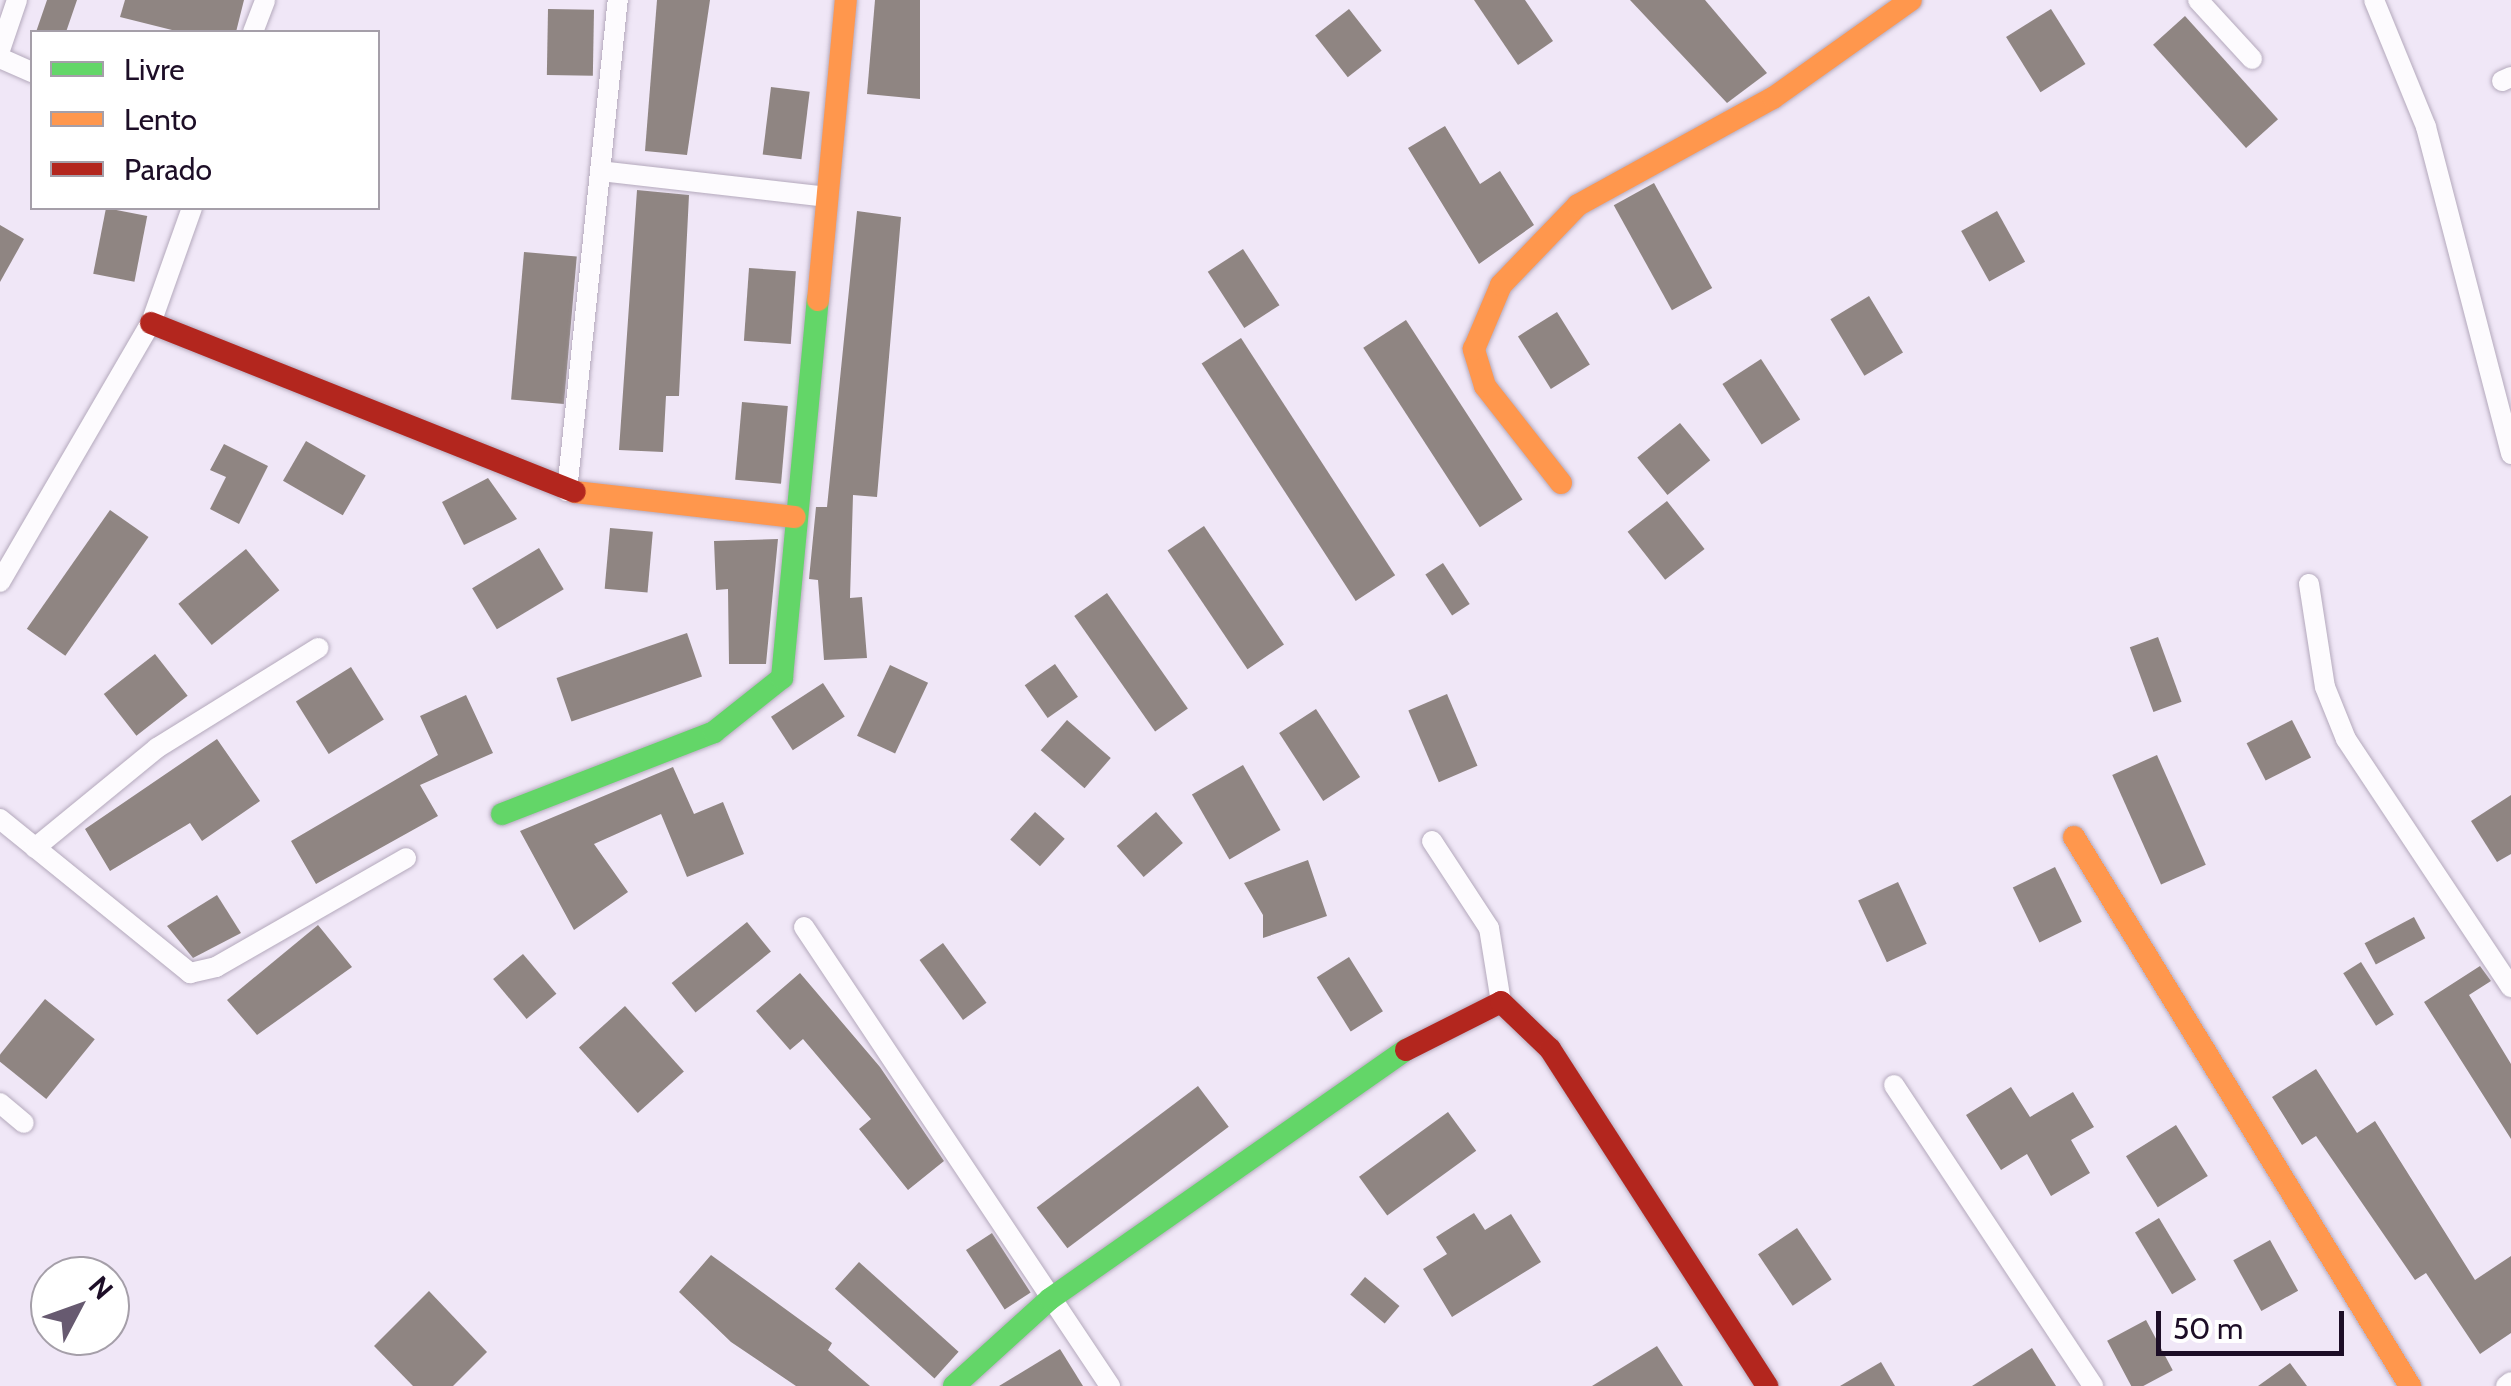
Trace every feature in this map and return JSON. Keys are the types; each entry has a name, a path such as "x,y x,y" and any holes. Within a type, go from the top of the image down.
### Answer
{"street":[{"path":"0,50 17,0"},
{"path":"255,30 265,0"},
{"path":"568,492 618,0"},
{"path":"502,814 714,732 764,700 788,650 795,517 846,0"},
{"path":"1561,482 1485,386 1474,349 1501,285 1578,205 1772,98 1910,0"},
{"path":"2198,0 2252,59"},
{"path":"2374,0 2426,127 2511,454"},
{"path":"0,58 30,71"},
{"path":"600,171 826,198"},
{"path":"0,582 152,323 191,210"},
{"path":"152,323 568,492 795,517"},
{"path":"2309,584 2325,688 2346,739 2511,987"},
{"path":"35,848 157,748 318,648"},
{"path":"0,819 190,973 216,967 406,858"},
{"path":"2074,837 2410,1386"},
{"path":"1432,841 1489,928 1501,1002 1550,1048 1766,1386"},
{"path":"804,927 1110,1386"},
{"path":"954,1386 1050,1299 1438,1027 1501,1002"},
{"path":"1894,1085 2093,1386"},
{"path":"0,1103 24,1123"}],"building":[{"path":"47,0 77,0 67,30 37,30"},
{"path":"125,0 244,0 236,30 172,30 120,17"},
{"path":"657,0 710,0 687,155 645,151"},
{"path":"875,0 920,0 920,99 867,94"},
{"path":"1474,0 1525,0 1553,41 1518,65"},
{"path":"1630,0 1705,0 1767,73 1727,103"},
{"path":"548,9 594,10 593,76 547,75"},
{"path":"1349,9 1382,51 1348,77 1315,35"},
{"path":"2051,9 2085,64 2040,92 2006,37"},
{"path":"2185,16 2278,119 2246,148 2153,45"},
{"path":"771,87 810,92 801,159 763,154"},
{"path":"1445,126 1480,184 1500,171 1534,225 1479,264 1408,148"},
{"path":"1654,183 1712,288 1672,310 1614,205"},
{"path":"637,190 689,195 679,396 666,396 663,452 619,450"},
{"path":"106,210 147,216 134,282 93,274"},
{"path":"857,211 901,217 877,497 853,495 850,598 862,597 867,658 824,660 818,580 809,579 816,507 827,507"},
{"path":"1997,211 2025,262 1989,282 1961,231"},
{"path":"0,225 24,239 0,282"},
{"path":"1243,249 1279,305 1244,328 1208,272"},
{"path":"524,252 577,257 564,404 511,399"},
{"path":"749,268 796,271 791,344 744,341"},
{"path":"1869,296 1903,353 1864,376 1830,319"},
{"path":"1557,312 1590,365 1551,389 1518,336"},
{"path":"1406,320 1523,499 1480,527 1363,348"},
{"path":"1241,338 1395,575 1356,601 1202,364"},
{"path":"1761,359 1800,419 1762,444 1722,384"},
{"path":"742,402 788,406 781,484 735,480"},
{"path":"1680,423 1710,460 1667,495 1637,458"},
{"path":"306,441 366,475 343,515 283,481"},
{"path":"224,444 268,466 239,524 210,509 226,477 210,470"},
{"path":"488,478 517,519 464,545 442,502"},
{"path":"1667,501 1705,549 1665,580 1628,532"},
{"path":"110,510 149,537 65,656 27,629"},
{"path":"1204,526 1284,645 1247,669 1168,551"},
{"path":"610,528 653,532 648,593 605,589"},
{"path":"778,539 766,664 729,664 728,589 716,590 714,541"},
{"path":"539,548 564,589 497,629 472,588"},
{"path":"246,549 279,590 212,645 178,604"},
{"path":"1443,563 1470,604 1452,616 1425,574"},
{"path":"1107,593 1188,709 1155,731 1074,616"},
{"path":"687,633 702,676 571,721 557,678"},
{"path":"2158,637 2182,702 2153,712 2130,647"},
{"path":"155,654 188,696 136,736 104,694"},
{"path":"1055,664 1078,697 1048,718 1025,685"},
{"path":"890,665 928,683 895,753 857,736"},
{"path":"351,667 384,720 329,754 296,701"},
{"path":"823,683 845,717 793,750 771,717"},
{"path":"1447,694 1477,766 1439,782 1408,710"},
{"path":"466,695 493,753 420,785 438,816 316,884 291,841 438,755 420,716"},
{"path":"1316,709 1360,777 1323,801 1279,733"},
{"path":"1067,720 1111,758 1085,788 1041,750"},
{"path":"2292,720 2311,757 2266,781 2247,743"},
{"path":"217,739 260,801 202,841 190,823 110,871 85,829"},
{"path":"2157,755 2206,865 2161,885 2112,775"},
{"path":"1243,765 1280,830 1229,859 1192,794"},
{"path":"673,767 694,814 723,802 744,854 687,877 661,814 594,844 628,892 574,930 520,831"},
{"path":"2511,795 2511,854 2497,862 2471,821"},
{"path":"1035,812 1065,839 1040,866 1010,839"},
{"path":"1156,812 1183,843 1144,877 1117,846"},
{"path":"1308,860 1327,916 1263,938 1263,915 1244,883"},
{"path":"2055,867 2082,922 2039,942 2013,888"},
{"path":"1898,882 1927,944 1887,962 1858,901"},
{"path":"217,895 241,933 193,958 167,926"},
{"path":"2414,917 2425,938 2376,964 2365,943"},
{"path":"747,922 771,952 696,1013 672,983"},
{"path":"318,925 352,967 257,1035 227,1000"},
{"path":"943,943 986,1003 963,1020 920,960"},
{"path":"523,954 556,994 527,1019 493,979"},
{"path":"1349,957 1383,1011 1351,1031 1317,977"},
{"path":"2361,962 2394,1015 2376,1026 2343,973"},
{"path":"2480,966 2491,981 2469,995 2511,1064 2511,1139 2424,1002"},
{"path":"800,973 880,1067 944,1161 908,1190 859,1129 871,1119 803,1039 790,1050 756,1011"},
{"path":"45,999 95,1039 46,1099 0,1062 0,1055"},
{"path":"625,1006 684,1071 638,1113 579,1047"},
{"path":"2316,1069 2357,1133 2375,1121 2475,1280 2511,1256 2511,1333 2480,1354 2426,1273 2415,1280 2316,1136 2302,1145 2272,1097"},
{"path":"1198,1086 1229,1127 1067,1248 1037,1208"},
{"path":"2011,1087 2030,1117 2073,1092 2094,1127 2071,1140 2090,1173 2051,1196 2027,1154 2001,1170 1966,1115"},
{"path":"1448,1112 1476,1151 1387,1215 1359,1177"},
{"path":"2176,1125 2208,1176 2158,1207 2126,1156"},
{"path":"1474,1213 1485,1230 1511,1214 1541,1262 1452,1317 1423,1269 1447,1254 1436,1237"},
{"path":"2159,1218 2196,1280 2172,1294 2135,1232"},
{"path":"1797,1228 1832,1279 1793,1306 1758,1254"},
{"path":"992,1233 1031,1293 1005,1309 966,1250"},
{"path":"2270,1240 2298,1291 2261,1311 2233,1260"},
{"path":"711,1255 832,1343 828,1350 870,1386 796,1386 731,1342 679,1292"},
{"path":"859,1262 959,1352 934,1378 835,1289"},
{"path":"1365,1277 1399,1306 1385,1324 1350,1295"},
{"path":"429,1291 487,1352 453,1386 413,1386 374,1346"},
{"path":"2146,1320 2173,1370 2143,1386 2131,1386 2107,1341"},
{"path":"1657,1346 1683,1386 1592,1386"},
{"path":"2032,1348 2056,1386 1972,1386"},
{"path":"1060,1349 1083,1386 999,1386"},
{"path":"1881,1362 1895,1386 1840,1386"},
{"path":"2290,1363 2307,1386 2258,1386"}],"traffic: fast":[{"path":"502,814 714,732 782,678 818,300"},
{"path":"954,1386 1050,1299 1406,1050"}],"traffic: slow":[{"path":"818,300 846,0"},
{"path":"1561,483 1485,386 1474,349 1501,285 1578,205 1773,98 1911,0"},
{"path":"575,492 795,517"},
{"path":"2074,837 2410,1386"}],"traffic: jam":[{"path":"151,323 575,492"},
{"path":"1406,1050 1501,1002 1550,1049 1767,1386"}]}
